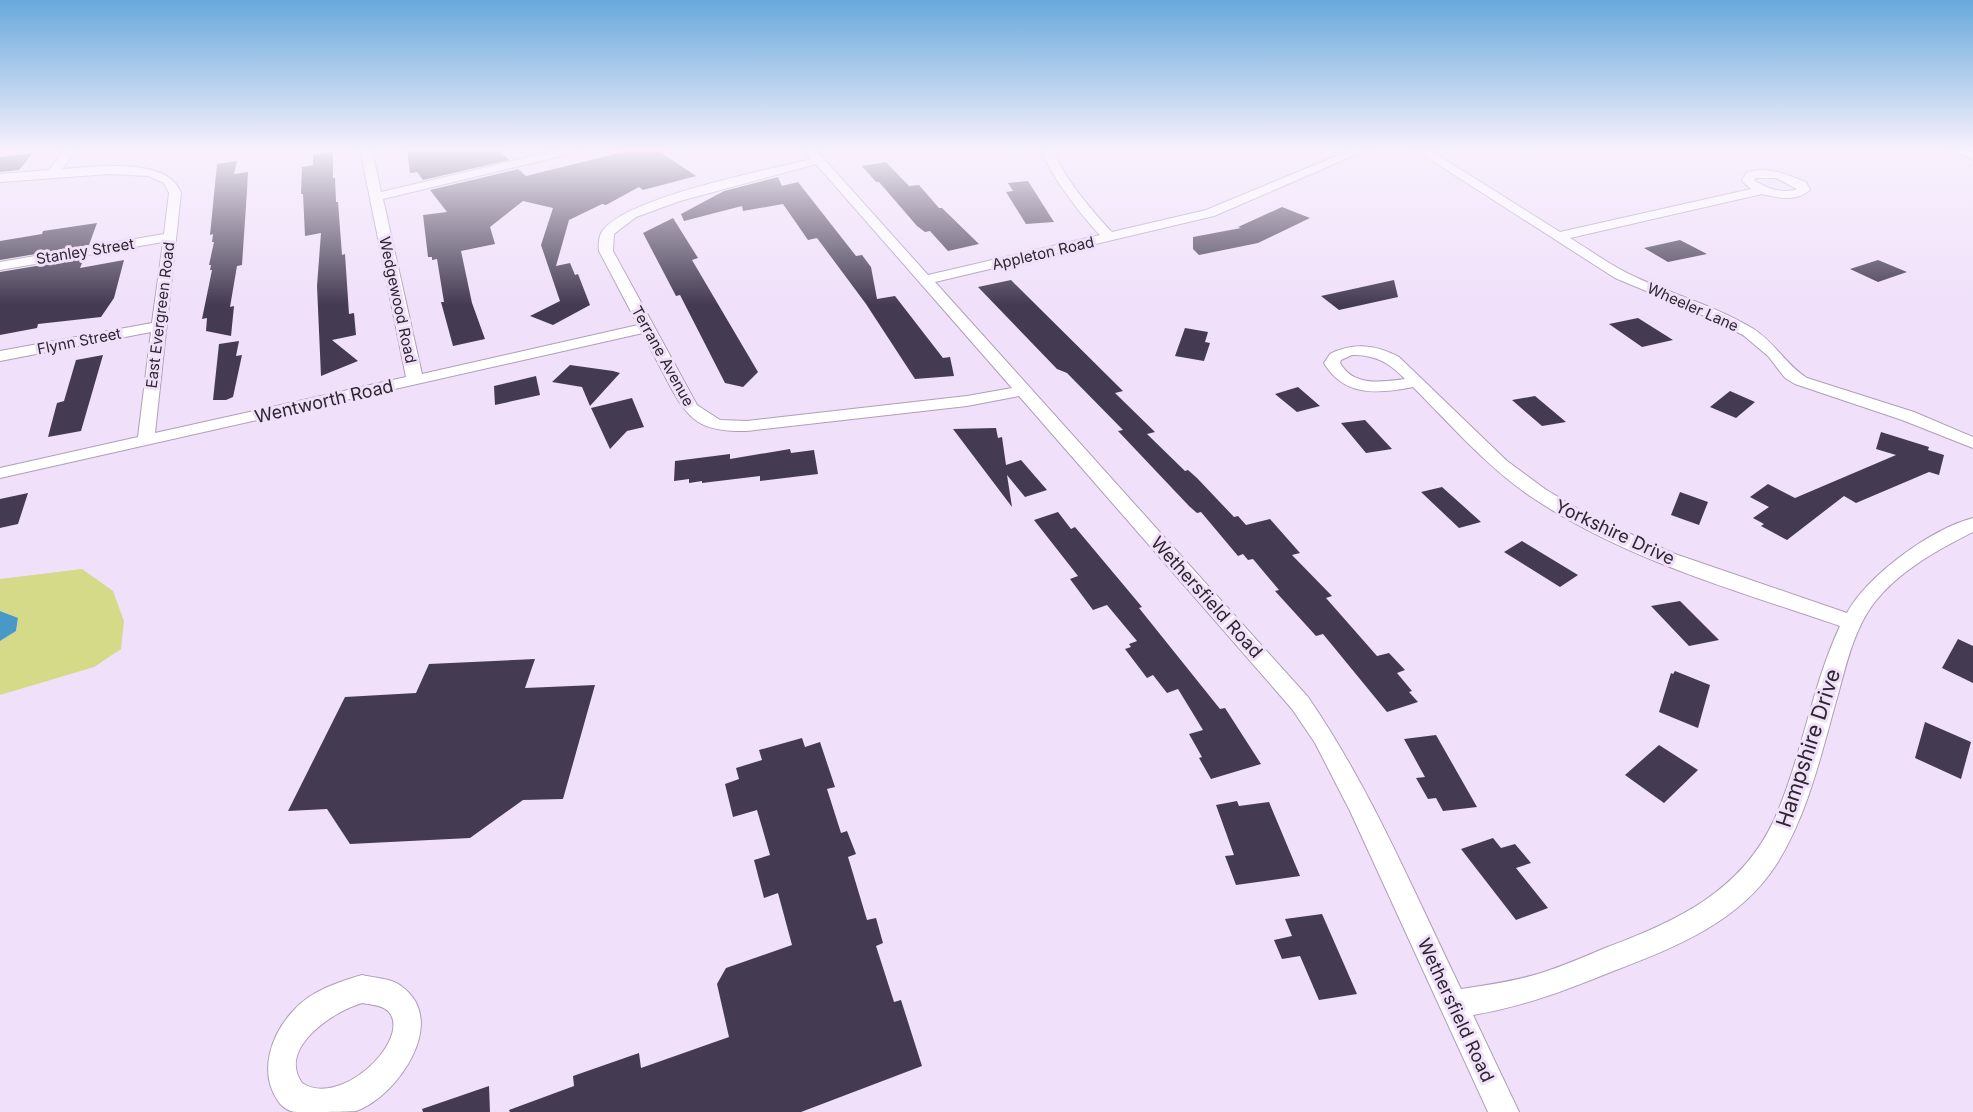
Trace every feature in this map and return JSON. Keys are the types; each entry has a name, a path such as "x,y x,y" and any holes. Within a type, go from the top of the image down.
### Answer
{"street":[{"name":"East Evergreen Road","path":"146,441 174,201"},
{"name":"Wedgewood Road","path":"377,201 415,380"},
{"name":"Terrane Avenue","path":"667,201 632,214 614,226 606,238 606,252 690,408 705,421 731,427 967,401 1022,391"},
{"name":"Wethersfield Road","path":"855,201 1300,703 1341,767 1504,1112"},
{"path":"1080,201 1095,222 1111,238"},
{"name":"Appleton Road","path":"925,280 1111,238 1227,208 1243,201"},
{"name":"Wheeler Lane","path":"1500,201 1620,275 1708,312 1748,333 1773,353 1791,375 1802,381 1908,416 1973,443"},
{"path":"1559,236 1715,201"},
{"name":"Stanley Street","path":"0,266 169,237"},
{"name":"Flynn Street","path":"0,356 158,326"},
{"name":"Wentworth Road","path":"0,473 647,328"},
{"name":"Yorkshire Drive","path":"1416,381 1518,481 1565,511 1651,551 1851,622"},
{"name":"Hampshire Drive","path":"1453,1004 1500,997 1542,986 1651,943 1688,928 1718,909 1744,887 1766,859 1796,799 1842,642 1851,622 1863,603 1890,575 1932,547 1973,524"},
{"path":"362,989 381,990 396,996 405,1008 408,1024 405,1042 395,1060 381,1077 363,1091 320,1109 289,1093 282,1078 282,1060 290,1040 303,1022 321,1006 342,995 362,989"}],"green space":[{"path":"82,569 113,591 124,621 121,649 94,667 0,695 0,641 16,631 18,619 0,611 0,579"}],"water":[{"path":"0,611 18,618 16,631 0,641"}],"building":[{"path":"213,201 246,201 242,265 237,266 230,307 234,306 231,336 206,331 207,318 202,319 212,270 209,265 214,242 212,242 213,234 210,235"},
{"path":"303,201 338,202 342,255 345,254 349,314 354,313 356,335 332,340 358,361 321,376 317,286 321,233 305,236"},
{"path":"438,201 614,201 569,220 556,266 570,263 575,275 578,274 590,305 553,325 530,316 560,301 541,245 553,208 523,201 490,227 495,244 461,251 472,303 485,339 453,346 441,302 444,302 437,259 432,260 432,257 428,257 423,215 447,212"},
{"path":"706,201 813,201 856,256 862,255 871,267 877,299 895,296 943,358 950,357 954,376 915,379 866,304 817,238 808,240 783,204 743,211 742,206 684,221 681,214"},
{"path":"895,201 933,201 979,244 948,251 930,231 925,232"},
{"path":"1012,201 1041,201 1054,222 1026,224"},
{"path":"1282,207 1310,218 1258,243 1199,255 1193,249 1193,237 1241,228 1238,227"},
{"path":"673,218 698,258 692,260 758,372 743,387 725,383 680,295 676,296 643,233"},
{"path":"97,223 89,245 0,260 0,241 42,234 43,231"},
{"path":"1680,240 1707,254 1668,262 1644,248"},
{"path":"84,258 80,268 124,260 114,298 101,317 38,324 37,328 0,335 0,272"},
{"path":"1878,260 1907,272 1878,282 1850,269"},
{"path":"1011,280 1123,391 1115,393 1155,432 1147,434 1185,471 1188,470 1197,478 1234,517 1238,516 1246,525 1270,519 1300,553 1292,555 1332,596 1326,598 1377,656 1389,653 1405,670 1397,673 1418,702 1387,712 1323,634 1316,636 1275,591 1279,590 1253,559 1248,560 1243,554 1238,556 1201,512 1197,513 1189,506 1118,431 1123,430 1067,373 1057,369 978,287"},
{"path":"1394,280 1398,297 1339,310 1321,296"},
{"path":"1638,318 1673,340 1642,347 1609,324"},
{"path":"1185,328 1208,332 1205,342 1210,343 1204,361 1175,356"},
{"path":"239,341 236,356 242,355 233,397 226,400 213,400 219,344"},
{"path":"103,355 81,431 48,437 57,403 64,401 76,360"},
{"path":"570,365 620,373 590,406 582,387 552,382"},
{"path":"536,376 540,395 495,405 494,386"},
{"path":"1298,387 1320,406 1297,412 1275,394"},
{"path":"1730,391 1755,402 1736,418 1710,407"},
{"path":"1535,396 1566,422 1542,426 1512,400"},
{"path":"632,398 644,427 627,431 610,449 591,408"},
{"path":"1365,420 1392,449 1366,453 1341,423"},
{"path":"996,428 998,438 1002,437 1006,465 1021,460 1047,490 1025,497 1007,475 1012,507 953,429"},
{"path":"1881,432 1929,447 1928,450 1944,455 1939,475 1929,472 1856,503 1844,496 1787,540 1761,526 1764,524 1753,518 1769,507 1750,497 1768,484 1795,498 1896,455 1876,449"},
{"path":"790,449 791,453 814,450 818,474 760,481 760,476 702,483 702,481 689,483 689,479 674,481 675,461 730,454 730,459"},
{"path":"1442,487 1481,522 1459,528 1421,492"},
{"path":"1680,492 1708,502 1699,525 1671,515"},
{"path":"28,493 18,524 0,528 0,499"},
{"path":"1058,512 1071,529 1075,527 1142,607 1139,608 1220,709 1225,708 1261,764 1211,779 1189,734 1203,730 1178,689 1167,693 1153,675 1147,678 1125,649 1131,647 1129,644 1137,641 1107,605 1093,610 1070,579 1078,576 1034,520"},
{"path":"1522,541 1578,575 1560,587 1504,552"},
{"path":"1680,601 1719,640 1689,646 1651,606"},
{"path":"1958,639 1973,646 1973,683 1942,668"},
{"path":"535,659 525,688 595,685 563,799 523,800 470,838 350,844 327,809 288,811 345,697 416,693 429,664"},
{"path":"1675,671 1710,685 1698,728 1659,712 1671,673"},
{"path":"1925,722 1971,742 1961,779 1915,758"},
{"path":"1436,735 1477,807 1443,811 1436,798 1428,799 1416,778 1425,777 1404,739"},
{"path":"802,738 805,747 820,742 835,787 827,789 841,833 847,831 856,854 848,857 867,920 876,918 883,943 876,946 894,1002 901,1000 922,1066 801,1112 510,1112 509,1110 574,1086 573,1076 639,1053 641,1068 729,1037 717,984 726,968 792,945 778,893 764,898 754,860 770,855 757,810 733,817 725,784 739,779 736,768 762,760 759,750"},
{"path":"1659,745 1698,770 1664,803 1625,775"},
{"path":"1237,801 1239,806 1269,802 1300,876 1236,885 1225,856 1234,855 1216,805"},
{"path":"1493,838 1501,848 1515,844 1531,863 1516,868 1548,908 1516,920 1461,849"},
{"path":"1322,914 1357,994 1319,1000 1300,956 1282,959 1274,940 1292,936 1285,919"},
{"path":"489,1086 490,1112 423,1112 422,1109"}]}
